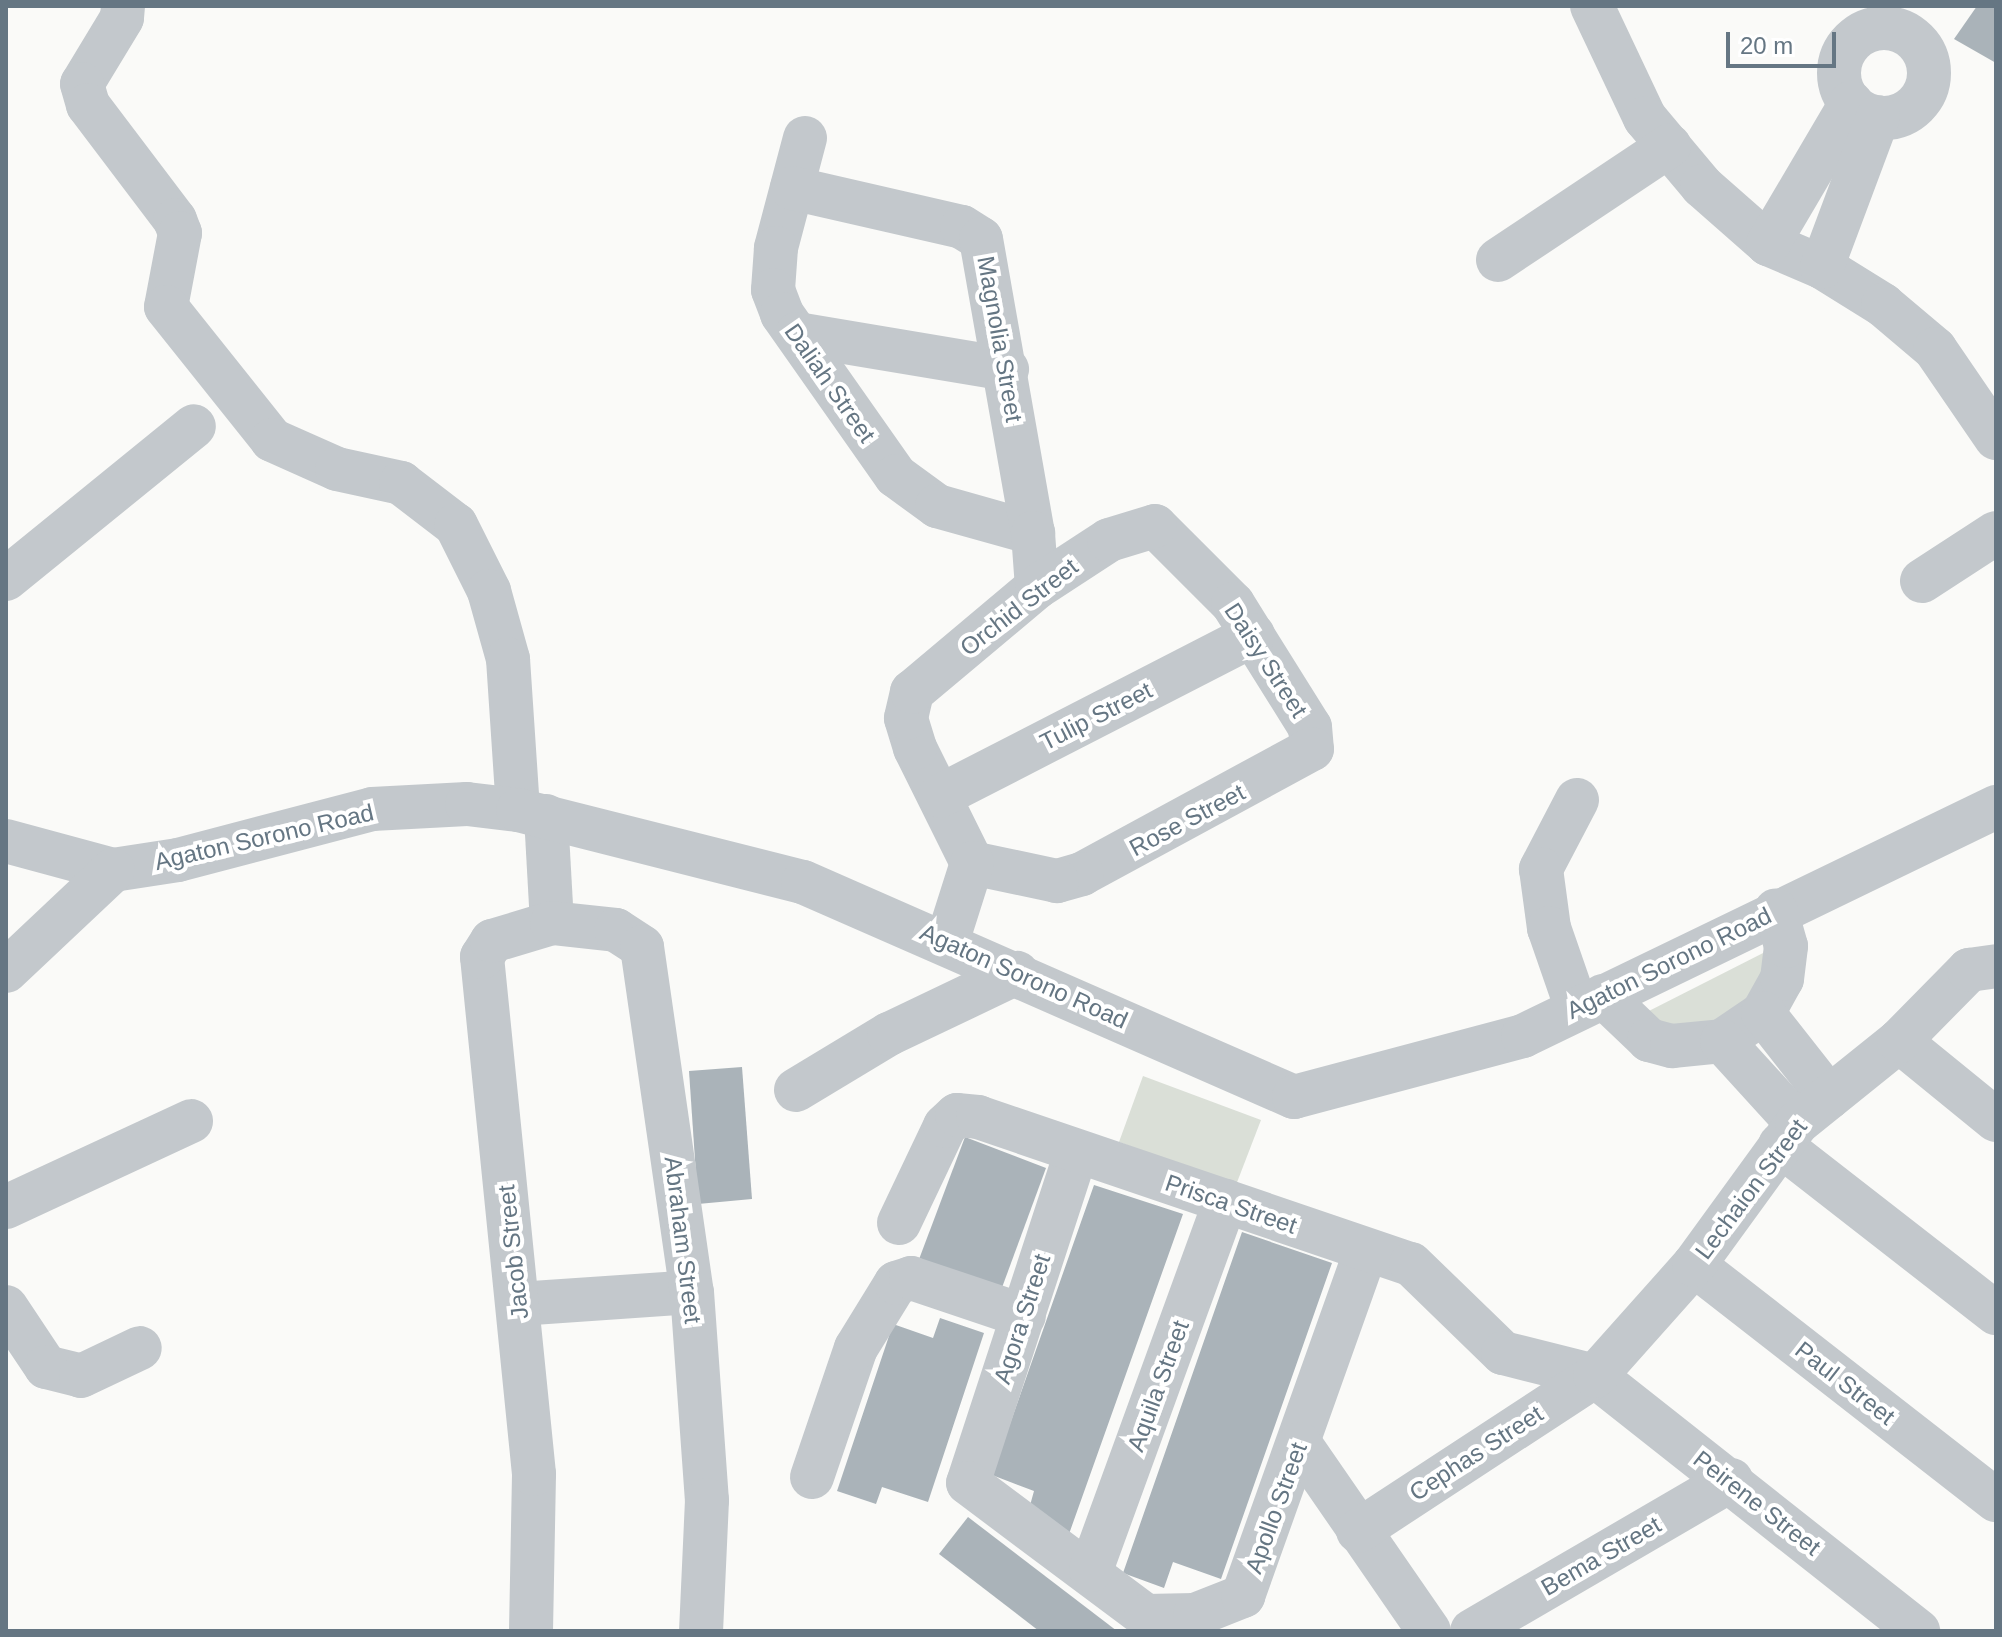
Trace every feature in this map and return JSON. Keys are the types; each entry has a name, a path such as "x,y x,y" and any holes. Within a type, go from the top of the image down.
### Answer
{"street":[{"path":"123,6 122,18 82,84 88,105 175,220 180,233 166,307 272,440 337,469 401,483 456,525 489,591 508,659 552,923"},
{"path":"1592,6 1645,118 1702,186 1768,244 1822,267 1883,305 1935,349 1996,438"},
{"path":"1850,20 1885,27 1918,21 1927,59 1926,89 1907,112 1864,110 1842,90 1841,59 1850,20"},
{"path":"1768,244 1864,110"},
{"path":"1822,267 1864,110"},
{"name":"Daliah Street","path":"805,138 776,248 773,290 797,334 896,476 937,506 1033,533"},
{"path":"1498,260 1669,146"},
{"name":"Magnolia Street","path":"792,188 962,227 981,239 1007,369 1033,533 1037,587"},
{"path":"797,334 1007,369"},
{"path":"6,579 194,426"},
{"name":"Daisy Street","path":"1132,531 1155,526 1233,604 1310,727 1312,749"},
{"name":"Orchid Street","path":"940,796 906,718 912,692 1037,587 1109,540 1132,531"},
{"path":"1922,581 1996,533"},
{"name":"Tulip Street","path":"940,796 1253,635"},
{"name":"Rose Street","path":"972,863 1057,881 1082,874 1312,749"},
{"path":"940,796 972,863 947,942"},
{"path":"1577,800 1541,869 1549,928 1590,1003 1649,1040 1672,1046 1722,1041 1763,1013 1782,979 1786,946 1776,910"},
{"name":"Agaton Sorono Road","path":"6,841 113,870 178,860 372,809 467,804 532,813 803,882 947,942 1294,1097 1523,1036 1776,910 1996,807"},
{"path":"6,971 113,870"},
{"name":"Abraham Street","path":"552,923 616,930 642,947 692,1292 707,1500 701,1631"},
{"name":"Jacob Street","path":"531,1631 534,1474 482,957 492,941 552,923"},
{"name":"Lechaion Street","path":"1595,1376 1694,1265 1802,1122 1899,1041 1969,970 1996,966"},
{"path":"796,1090 889,1034 1017,973"},
{"path":"1763,1013 1802,1122"},
{"path":"1722,1041 1996,1313"},
{"path":"1899,1041 1996,1120"},
{"name":"Prisca Street","path":"899,1223 945,1126 957,1115 978,1117 1076,1153 1411,1264 1503,1353 1595,1376"},
{"path":"6,1207 191,1121"},
{"name":"Agora Street","path":"968,1483 1076,1153"},
{"name":"Aquila Street","path":"1091,1570 1225,1201"},
{"name":"Apollo Street","path":"968,1483 1091,1570 1146,1616 1195,1615 1243,1596 1300,1444 1366,1251"},
{"name":"Paul Street","path":"1694,1265 1996,1500"},
{"path":"812,1477 856,1348 896,1283 911,1278 1024,1316"},
{"path":"518,1304 692,1292"},
{"path":"6,1307 46,1367 81,1376 140,1348"},
{"name":"Peirene Street","path":"1595,1376 1731,1480 1918,1631"},
{"name":"Cephas Street","path":"1358,1531 1595,1376"},
{"path":"1300,1444 1429,1631"},
{"name":"Bema Street","path":"1472,1631 1731,1480"}],"shaded area":[{"path":"1771,949 1757,990 1730,1017 1688,1032 1641,1015"},
{"path":"1143,1076 1261,1120 1236,1185 1119,1142"}],"building":[{"path":"1977,6 1996,6 1996,63 1954,39"},
{"path":"742,1067 752,1199 698,1204 689,1071"},
{"path":"965,1137 1046,1168 1000,1293 918,1262"},
{"path":"1094,1185 1183,1214 1069,1534 1029,1509 1034,1491 992,1475"},
{"path":"1242,1232 1332,1263 1221,1579 1173,1562 1164,1588 1123,1573"},
{"path":"940,1318 984,1333 928,1502 882,1487 876,1504 837,1491 893,1324 933,1338"},
{"path":"968,1517 1117,1631 1039,1631 939,1554"}]}
